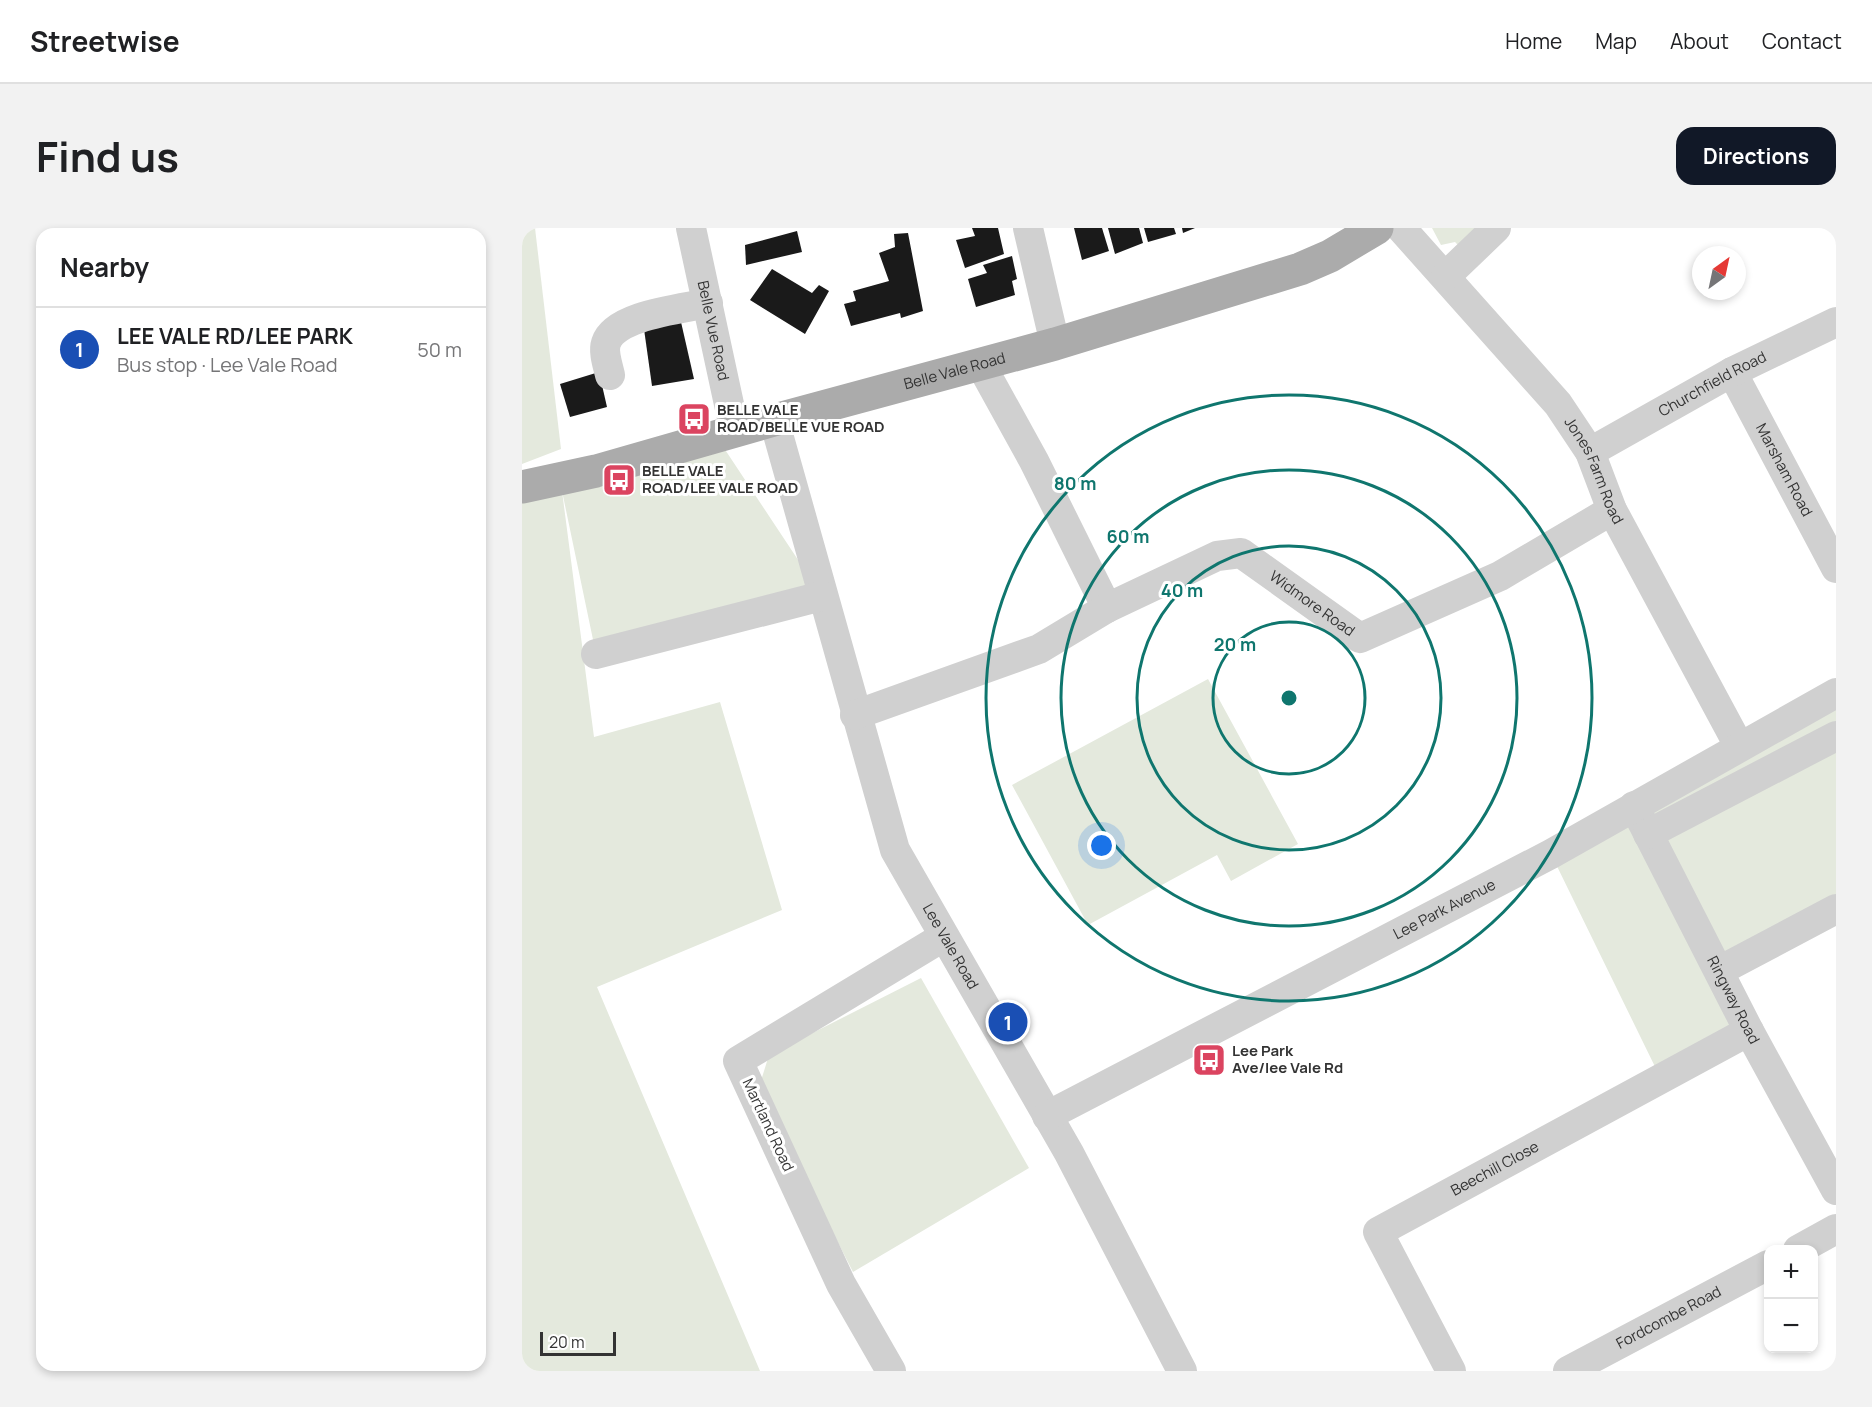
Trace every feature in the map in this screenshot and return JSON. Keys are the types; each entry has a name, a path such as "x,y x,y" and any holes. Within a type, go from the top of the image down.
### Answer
{"main road":[{"name":"Belle Vale Road","path":"522,487 596,471 1056,344 1300,269 1330,256 1377,228"}],"street":[{"name":"Belle Vue Road","path":"691,228 735,432"},
{"path":"1028,228 1056,344"},
{"name":"Jones Farm Road","path":"1401,228 1558,404 1590,452 1612,510 1739,746"},
{"path":"1446,276 1496,228"},
{"path":"610,375 605,346 609,335 621,326 638,318 708,303"},
{"name":"Churchfield Road","path":"1590,452 1732,372 1836,322"},
{"path":"981,365 1034,461 1107,608"},
{"name":"Marsham Road","path":"1732,372 1836,568"},
{"name":"Lee Vale Road","path":"774,420 855,715 895,850 943,938 1047,1116 1182,1371"},
{"name":"Widmore Road","path":"855,715 1039,649 1107,608 1217,556 1241,553 1360,639 1500,576 1612,510"},
{"path":"596,654 822,596"},
{"name":"Lee Park Avenue","path":"1047,1116 1541,860 1836,693"},
{"path":"1648,834 1836,736"},
{"name":"Ringway Road","path":"1634,806 1749,1031 1836,1190"},
{"path":"1719,971 1836,909"},
{"name":"Martland Road","path":"891,1371 841,1284 738,1060 943,938"},
{"name":"Beechill Close","path":"1451,1371 1378,1232 1749,1031"},
{"path":"1807,1245 1836,1229"},
{"name":"Fordcombe Road","path":"1568,1371 1764,1267"}],"shaded area":[{"path":"522,228 535,228 561,449 522,464"},
{"path":"1432,228 1484,228 1462,249 1455,242 1441,245"},
{"path":"716,436 822,596 596,654 562,491 594,737 720,702 782,910 597,987 760,1371 522,1371 522,486"},
{"path":"1208,679 1298,844 1231,881 1217,855 1088,925 1012,785"},
{"path":"1836,693 1836,909 1720,971 1749,1031 1662,1081 1551,854"},
{"path":"921,978 1029,1168 853,1272 759,1087 769,1055"}],"building":[{"path":"972,228 998,228 1004,254 965,268 956,240 975,236"},
{"path":"1074,228 1102,228 1109,251 1082,260"},
{"path":"1108,228 1139,228 1143,243 1115,254"},
{"path":"1144,228 1174,228 1176,234 1148,242"},
{"path":"1182,228 1195,228 1183,233"},
{"path":"797,231 802,252 746,265 745,245"},
{"path":"908,233 923,311 901,318 900,313 851,326 844,304 856,301 853,291 889,281 879,253 895,247 894,234"},
{"path":"1012,256 1017,279 1012,281 1015,295 976,307 968,279 987,273 983,265"},
{"path":"772,269 812,293 819,285 829,291 805,334 750,300"},
{"path":"681,322 694,379 652,386 644,329"},
{"path":"599,372 607,407 570,417 560,384"}],"place":[{"name":"BELLE VALE ROAD/BELLE VUE ROAD","path":"694,419"},
{"name":"BELLE VALE ROAD/LEE VALE ROAD","path":"619,480"},
{"name":"LEE VALE RD/LEE PARK","path":"1008,1022"},
{"name":"Lee Park Ave/lee Vale Rd","path":"1209,1060"}]}
